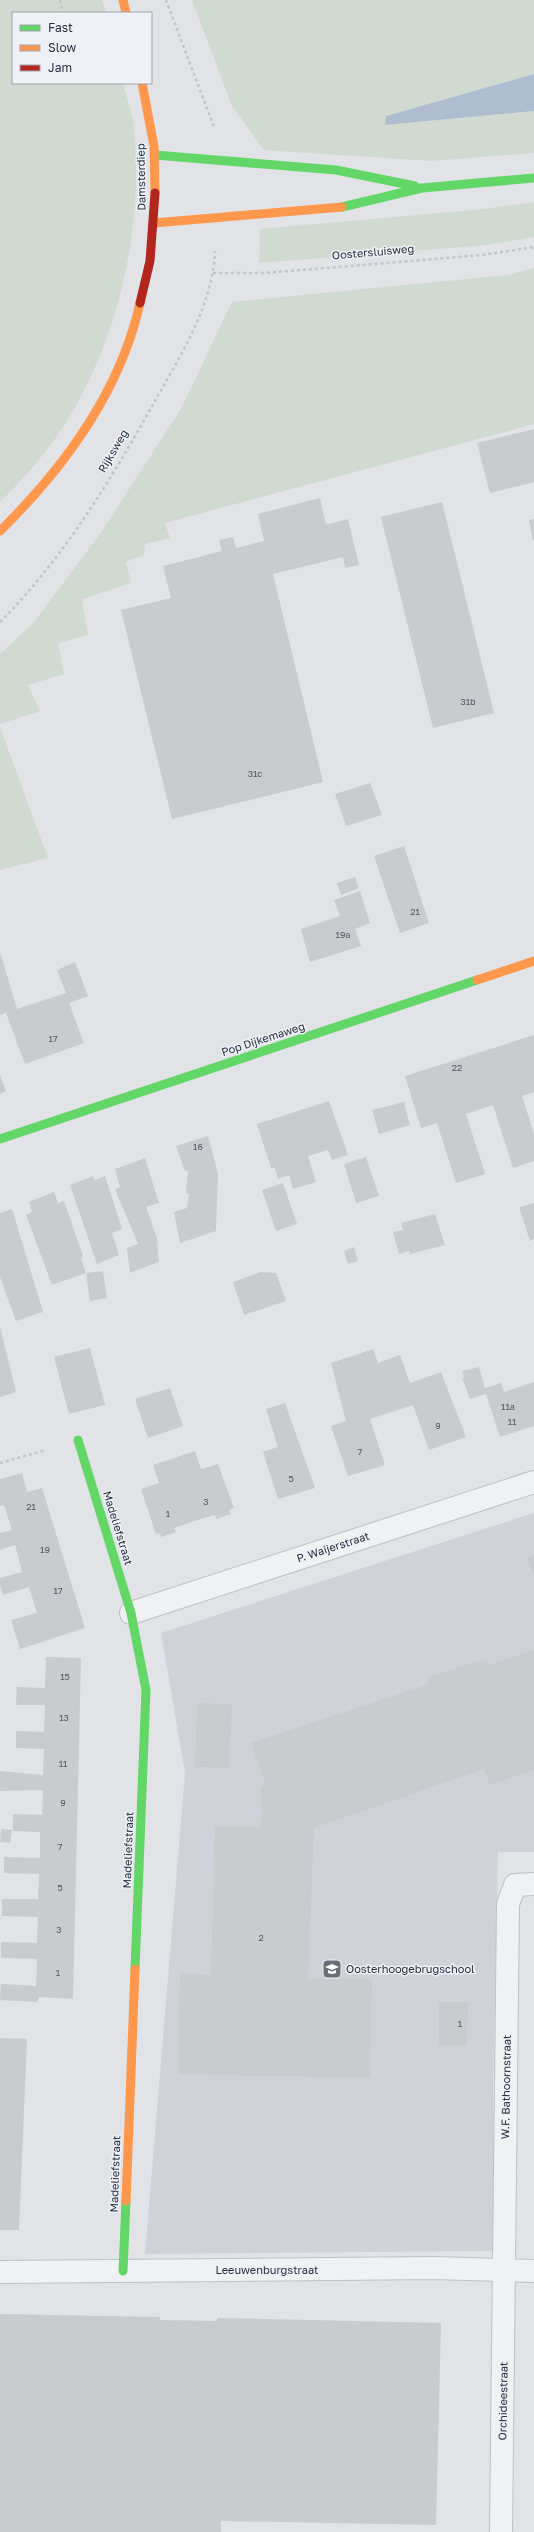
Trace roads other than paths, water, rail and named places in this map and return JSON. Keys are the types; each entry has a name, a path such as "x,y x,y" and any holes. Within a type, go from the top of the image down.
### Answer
{"street":[{"path":"123,0 126,12"},
{"name":"Damsterdiep","path":"142,84 155,156 154,224"},
{"path":"155,156 336,170 422,188"},
{"path":"0,531 19,514 56,474 88,429 111,388 129,345 142,300 151,254 154,224 337,208 422,188 534,178"},
{"name":"Pop Dijkemaweg","path":"0,1139 534,961"},
{"name":"Madeliefstraat","path":"78,1440 131,1613 146,1690 123,2271"},
{"name":"P. Waijerstraat","path":"131,1613 534,1482"},
{"name":"W.F. Bathoornstraat","path":"504,2271 508,1904 515,1884 534,1884"},
{"name":"Leeuwenburgstraat","path":"0,2272 434,2268 504,2271 534,2270"},
{"name":"Orchideestraat","path":"501,2532 504,2271"}],"water":[{"path":"534,74 534,111 385,125 386,116"}],"place":[{"name":"Oosterhoogebrugschool","path":"332,1969"}]}
